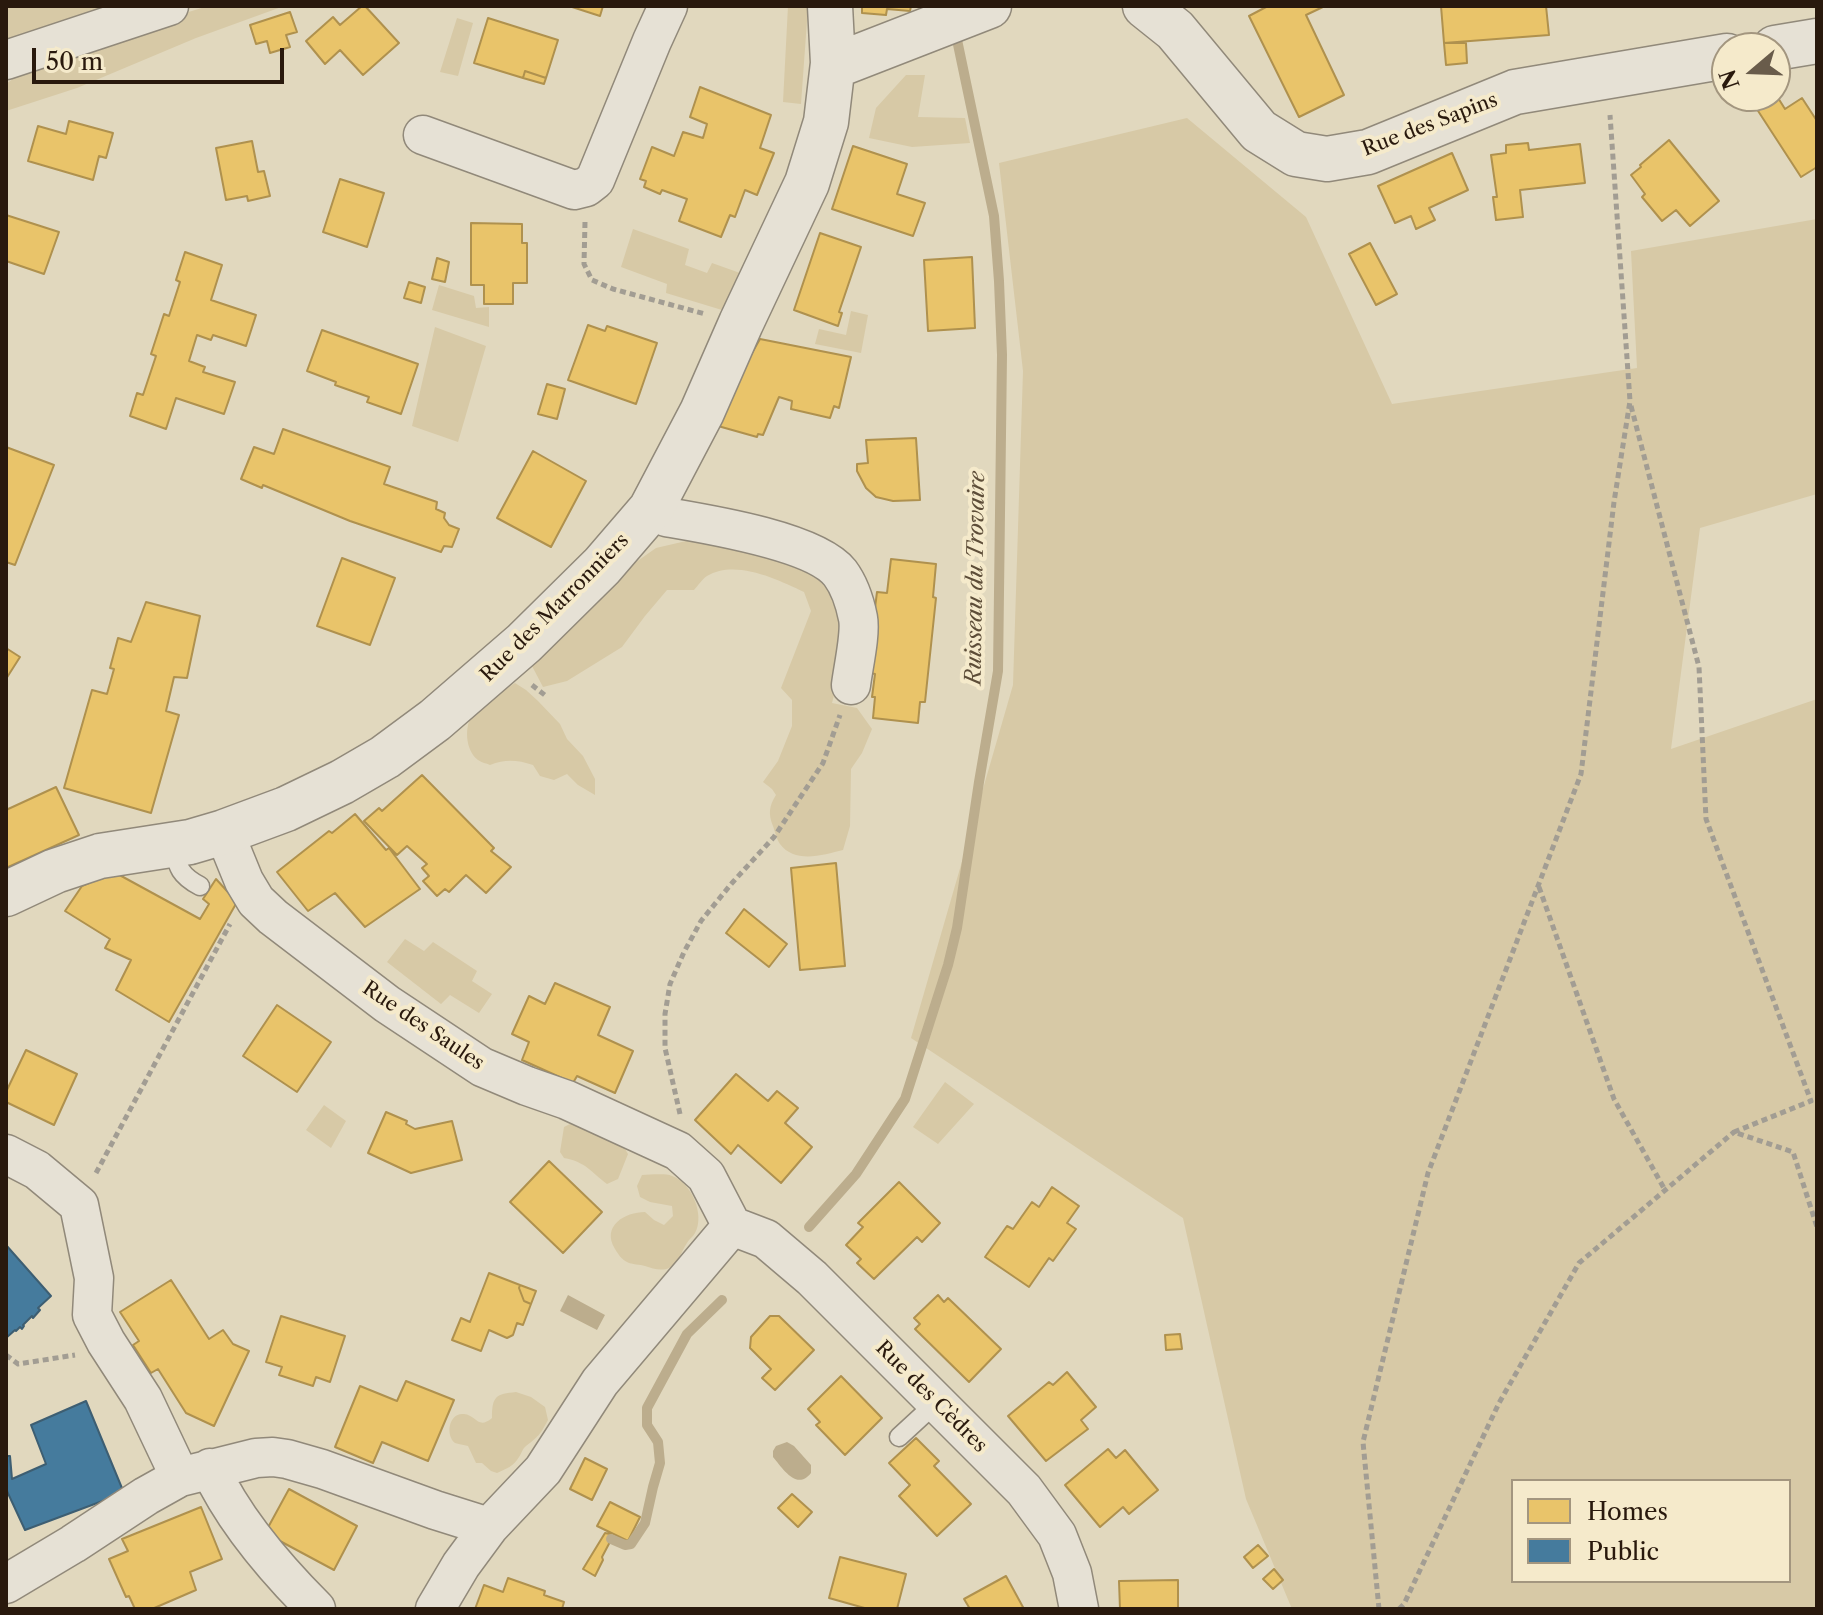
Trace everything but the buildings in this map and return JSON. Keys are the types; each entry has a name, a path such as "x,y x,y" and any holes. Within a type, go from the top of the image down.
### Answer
{"street":[{"path":"6,60 169,6"},
{"path":"423,135 574,190 586,187 595,180 668,6"},
{"name":"Rue des Marronniers","path":"6,894 55,871 100,856 190,842 224,832 286,809 342,782 385,757 483,680 602,566 651,509 702,412 807,183 826,122 833,63 830,6"},
{"path":"833,63 845,62 989,6"},
{"name":"Rue des Sapins","path":"1145,6 1175,30 1259,131 1296,154 1327,159 1368,152 1515,92 1711,59"},
{"path":"1791,45 1817,41"},
{"path":"651,509 666,517 790,543 819,556 838,570 848,587 859,621 851,685"},
{"name":"Rue des Saules","path":"224,832 244,881 256,901 273,917 387,1004 482,1067 567,1100 678,1151 706,1176 732,1226"},
{"path":"6,1154 37,1170 79,1205 94,1278 92,1315 98,1328 195,1473 228,1504 272,1561 316,1609"},
{"path":"435,1609 461,1565 489,1527 543,1470 600,1382 732,1226"},
{"name":"Rue des Cèdres","path":"732,1226 766,1239 812,1278 1024,1490 1057,1535 1072,1573 1079,1609"},
{"path":"6,1584 146,1496 195,1473 256,1458 287,1459 322,1469 489,1527"}],"lane":[{"path":"172,844 177,865 187,879 200,886"},
{"path":"899,1437 937,1402"}],"path":[{"path":"1399,1609 1499,1403 1579,1263 1734,1132 1811,1101 1706,819 1699,667 1630,401 1607,76"},
{"path":"586,187 584,264 592,280 613,289 741,323"},
{"path":"1379,1609 1363,1442 1428,1173 1581,774 1614,502 1630,401"},
{"path":"678,1151 682,1125 665,1048 665,1014 670,984 701,921 774,837 823,763 851,685"},
{"path":"1538,886 1614,1099 1665,1190"},
{"path":"79,1205 239,908 256,901"},
{"path":"1734,1132 1793,1152 1817,1227"},
{"path":"6,1355 18,1364 87,1353"}],"shaded area":[{"path":"6,6 132,6 6,46"},
{"path":"208,6 284,6 196,38 77,88 6,111 6,84 43,57"},
{"path":"788,6 808,7 801,104 783,102"},
{"path":"457,18 473,23 458,76 440,72"},
{"path":"906,75 925,75 918,117 965,118 970,143 912,147 869,138 876,108"},
{"path":"1187,118 1306,217 1392,404 1637,368 1631,251 1817,219 1817,494 1700,528 1671,749 1817,699 1817,1609 1292,1609 1246,1499 1183,1218 911,1038 1013,685 1023,371 999,163"},
{"path":"633,229 689,249 685,265 707,273 712,263 740,273 722,310 666,293 667,284 621,267"},
{"path":"439,285 474,296 476,308 489,307 489,327 432,310"},
{"path":"851,311 868,315 861,353 815,344 819,329 846,335"},
{"path":"435,327 486,346 458,442 412,426"},
{"path":"699,538 809,561 841,602 845,653 832,703 857,708 872,729 851,769 850,826 843,850 801,856 786,850 778,840 770,818 776,795 763,782 778,761 792,726 792,700 781,688 811,611 804,592 756,573 718,571 705,577 694,590 667,590 622,647 567,681 543,687 532,666 546,653 557,635 581,619 595,597 619,574 656,548"},
{"path":"515,683 560,724 567,739 583,756 595,779 595,795 567,774 554,780 540,776 533,765 512,761 490,765 474,756 467,738 473,713"},
{"path":"405,939 424,951 433,942 477,971 472,981 492,994 479,1013 450,995 441,1004 387,962"},
{"path":"945,1082 974,1104 938,1144 913,1127"},
{"path":"324,1105 346,1121 331,1148 306,1130"},
{"path":"576,1121 618,1137 628,1154 618,1179 607,1184 583,1165 564,1158 560,1152 564,1127"},
{"path":"642,1175 672,1176 685,1185 695,1200 698,1226 676,1263 666,1269 625,1261 611,1241 613,1227 630,1215 645,1212 664,1225 673,1216 672,1206 640,1197 637,1186"},
{"path":"568,1295 605,1315 597,1330 560,1311"},
{"path":"516,1392 531,1397 545,1407 548,1420 515,1463 497,1473 482,1463 476,1463 468,1446 455,1443 450,1435 450,1425 459,1414 483,1423 487,1421 492,1418 496,1398"},
{"path":"787,1442 811,1465 811,1473 806,1478 801,1480 790,1476 773,1457 776,1446"}],"waterway":[{"name":"Ruisseau du Trovaire","path":"809,1227 856,1174 905,1099 957,928 998,671 1002,355 999,281 994,216 956,35"},
{"name":"Ruisseau du Trovaire","path":"611,1539 625,1545 631,1544 645,1523 660,1463 658,1442 647,1425 647,1408 687,1334 722,1300"}]}
